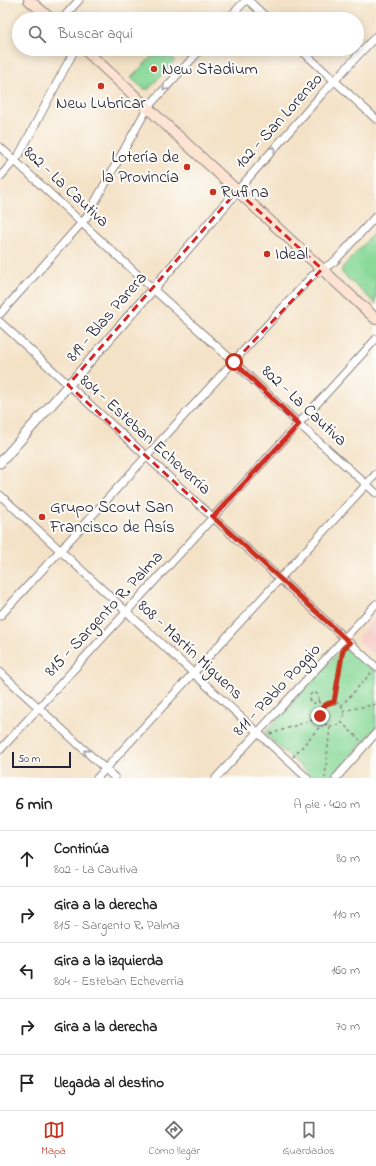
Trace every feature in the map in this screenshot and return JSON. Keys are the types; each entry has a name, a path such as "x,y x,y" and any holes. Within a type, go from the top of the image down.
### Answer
{"main road":[{"path":"29,0 42,12"},
{"path":"92,56 376,318"}],"street":[{"path":"69,12 80,0"},
{"path":"235,12 247,0 260,12"},
{"name":"102 - San Lorenzo","path":"364,49 376,36"},
{"path":"0,177 15,160 71,56"},
{"path":"0,314 82,222 148,108 195,56"},
{"path":"308,56 376,119"},
{"name":"102 - San Lorenzo","path":"237,191 247,178 358,56"},
{"name":"802 - La Cautiva","path":"0,147 234,362 299,424 376,492"},
{"name":"819 - Blas Parera","path":"0,463 237,191"},
{"path":"0,616 312,276 334,261 376,216"},
{"name":"804 - Esteban Echeverría","path":"0,322 376,667"},
{"name":"815 - Sargento R. Palma","path":"0,750 376,340"},
{"path":"97,778 376,474"},
{"name":"808 - Martín Miguens","path":"0,495 308,778"},
{"name":"811 - Pablo Poggio","path":"216,778 260,735 348,640 376,604"},
{"path":"0,672 115,778"},
{"path":"336,778 376,733"}],"path":[{"path":"334,702 343,649 348,640"},
{"path":"341,706 376,667"},
{"path":"318,701 314,703 311,702 309,699 310,695 313,693 318,695 318,701 323,706"},
{"path":"334,702 341,706 344,717 341,722 337,725 330,726 324,722 320,713 323,706 334,702"},
{"path":"343,711 376,704"},
{"path":"260,735 321,717"},
{"path":"289,761 324,722"},
{"path":"341,722 364,745"},
{"path":"325,778 330,726"}],"highlighted area":[{"path":"237,191 322,269 234,362 299,424 213,517 68,385"}],"shaded area":[{"path":"376,616 376,657 359,641 358,636"}],"green space":[{"name":"New Stadium","path":"152,56 171,56 175,60 149,89 144,89 131,78"},
{"path":"376,231 376,304 342,273 342,268"},
{"path":"345,645 376,672 376,728 331,778 314,778 264,734"}],"place":[{"name":"New Stadium","path":"154,69"},
{"name":"New Lubricar","path":"101,86"},
{"name":"Lotería de la Provincía","path":"187,167"},
{"name":"Rufina","path":"213,192"},
{"name":"Ideal","path":"267,254"},
{"name":"Grupo Scout San Francisco de Asís","path":"42,517"}],"route":[{"path":"234,362 299,424 213,517 350,643 343,649 334,702 323,706 320,716"}]}
